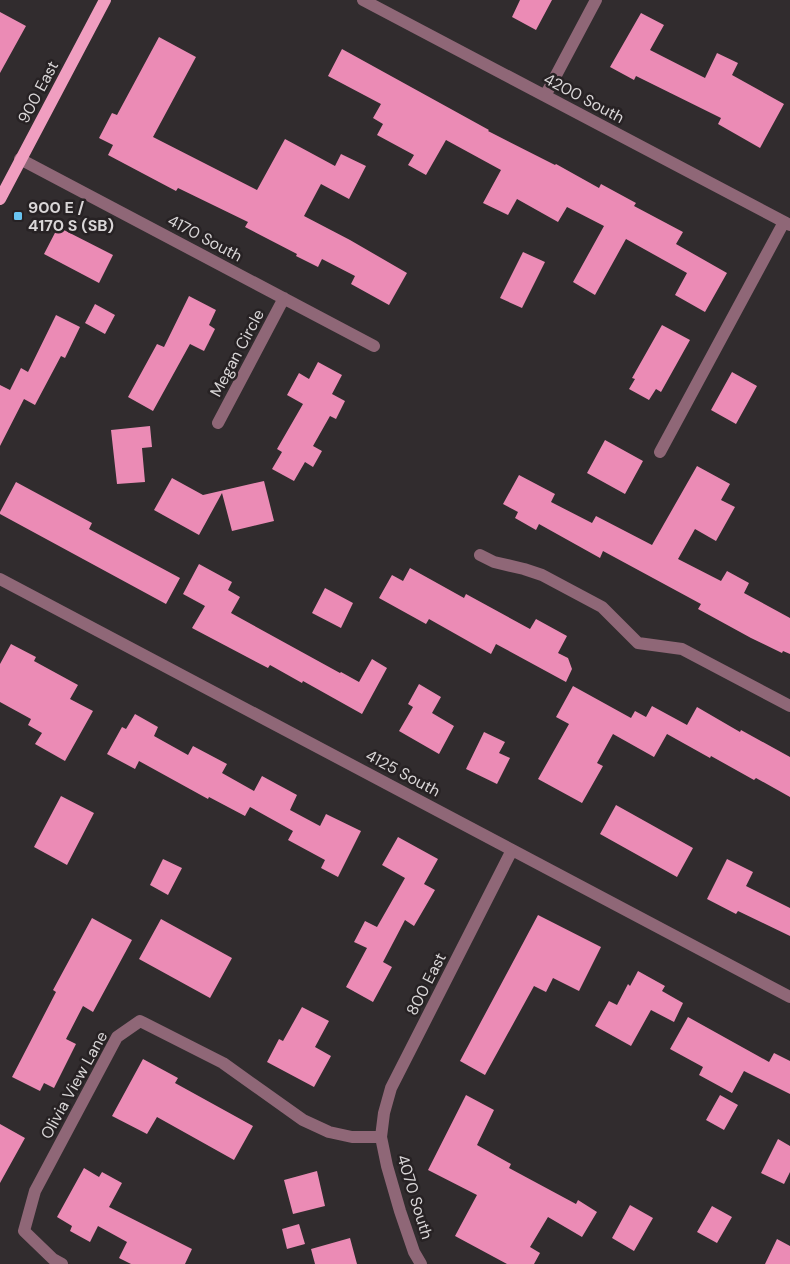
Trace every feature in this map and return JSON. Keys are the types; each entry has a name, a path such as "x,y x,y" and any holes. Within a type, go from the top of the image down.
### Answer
{"main road":[{"name":"900 East","path":"2,192 106,0"}],"street":[{"name":"4200 South","path":"363,0 787,223"},
{"path":"545,96 596,0"},
{"name":"4170 South","path":"20,160 374,346"},
{"path":"660,452 787,223"},
{"name":"Megan Circle","path":"218,423 284,298"},
{"path":"480,555 494,562 542,575 602,607 638,643 682,650 790,706"},
{"name":"4125 South","path":"0,579 790,997"},
{"name":"800 East","path":"381,1137 384,1113 391,1088 512,850"},
{"name":"Olivia View Lane","path":"62,1264 53,1259 24,1231 35,1191 117,1037 140,1021 223,1063 303,1120 329,1132 352,1137 381,1137"},
{"name":"4070 South","path":"381,1137 400,1210 414,1252 422,1264"}],"building":[{"path":"520,0 552,0 536,30 512,17"},
{"path":"0,12 26,26 0,73"},
{"path":"641,13 664,25 650,50 705,78 717,53 738,63 732,75 784,104 760,148 718,124 721,118 636,76 634,80 610,67"},
{"path":"159,37 196,57 153,137 257,190 285,139 335,166 341,154 366,166 349,199 321,184 304,216 407,273 389,305 351,284 355,276 322,259 318,267 245,227 248,222 178,188 176,191 108,155 113,145 99,138 112,113 117,115"},
{"path":"342,49 488,131 556,164 599,188 601,184 636,203 634,206 683,232 676,244 727,273 705,312 675,295 687,273 626,239 595,295 573,282 604,226 567,207 558,222 517,199 508,215 483,203 501,170 446,140 426,175 408,165 414,155 377,135 383,124 373,118 381,104 328,76"},
{"path":"58,227 113,255 99,283 44,254"},
{"path":"523,252 545,262 522,308 500,298"},
{"path":"189,296 216,310 209,325 215,329 204,351 190,344 153,411 128,397 157,344 164,347"},
{"path":"95,304 115,315 105,334 85,323"},
{"path":"56,315 80,327 65,358 61,356 35,405 24,399 0,446 0,385 10,390 21,368 28,372"},
{"path":"662,325 690,340 661,392 656,389 649,400 629,389 635,379 632,378"},
{"path":"318,362 342,375 332,394 345,401 336,419 330,416 313,446 322,451 313,467 305,462 294,481 272,469 282,452 277,449 303,404 287,395 299,373 309,379"},
{"path":"732,372 757,386 736,424 711,410"},
{"path":"150,426 152,447 142,448 145,482 117,484 111,430"},
{"path":"605,440 643,461 625,494 587,473"},
{"path":"697,466 730,484 721,500 735,507 716,541 695,529 678,559 721,581 727,571 749,583 744,593 790,618 790,654 783,651 782,653 751,638 698,609 701,604 603,551 600,558 539,524 536,530 515,518 518,512 503,504 519,475 555,494 551,502 592,523 596,516 652,545"},
{"path":"172,478 203,495 264,481 274,521 232,531 222,493 199,535 154,510"},
{"path":"16,482 92,523 89,529 180,578 166,604 0,514"},
{"path":"199,564 232,582 228,590 240,597 231,613 359,682 372,659 387,668 362,714 303,681 302,683 270,665 268,668 192,628 205,606 183,594"},
{"path":"410,568 464,598 466,594 530,629 536,619 567,636 558,653 568,658 572,669 566,682 496,644 491,654 429,619 426,624 379,598 392,575 403,581"},
{"path":"325,588 353,603 341,628 312,613"},
{"path":"11,644 36,657 34,661 78,685 70,699 93,711 65,761 35,744 42,733 28,725 31,719 0,702 0,664"},
{"path":"419,684 441,697 432,713 454,726 439,754 399,731 413,707 408,704"},
{"path":"573,686 631,718 635,711 646,717 652,706 687,725 697,707 740,732 741,730 790,757 790,797 711,756 710,758 667,734 654,757 613,734 597,763 603,766 582,803 538,779 569,724 556,717"},
{"path":"135,714 158,727 154,736 188,755 193,746 227,764 222,773 254,791 262,776 297,795 290,810 320,826 326,814 361,831 338,877 321,868 325,860 288,840 293,831 250,807 245,816 209,797 208,799 139,761 135,769 107,754 122,727 126,729"},
{"path":"484,732 505,742 499,753 510,758 497,784 466,769"},
{"path":"61,796 94,813 67,865 34,847"},
{"path":"616,805 693,848 677,877 600,834"},
{"path":"398,837 438,859 424,884 435,890 414,926 405,920 383,962 392,967 373,1002 346,987 367,948 354,942 365,921 377,927 405,878 382,865"},
{"path":"163,859 182,868 168,895 150,885"},
{"path":"727,859 753,872 746,886 790,908 790,936 738,911 736,914 707,899"},
{"path":"538,915 601,947 579,991 553,978 546,992 534,986 485,1075 460,1061"},
{"path":"92,918 132,940 93,1012 83,1006 66,1039 76,1044 54,1088 44,1083 40,1091 12,1077 56,992 53,990"},
{"path":"161,919 232,958 210,998 139,959"},
{"path":"638,971 665,986 662,991 683,1003 674,1022 651,1010 631,1046 595,1026 609,1001 617,1005 628,984 630,986"},
{"path":"302,1007 329,1021 315,1047 331,1056 314,1087 267,1062 279,1039 283,1041"},
{"path":"688,1017 769,1062 774,1053 790,1061 790,1094 744,1071 732,1093 699,1075 703,1067 670,1049"},
{"path":"143,1059 178,1078 175,1083 253,1126 234,1160 157,1117 147,1134 112,1116"},
{"path":"466,1095 494,1110 477,1145 511,1164 509,1168 576,1204 578,1200 597,1212 582,1237 548,1217 530,1247 540,1253 534,1264 507,1264 455,1236 477,1195 428,1170"},
{"path":"720,1095 738,1105 724,1130 706,1120"},
{"path":"0,1124 25,1138 0,1183"},
{"path":"778,1139 790,1146 790,1172 784,1184 761,1173"},
{"path":"84,1168 99,1177 102,1172 122,1183 109,1207 192,1249 185,1264 131,1264 119,1258 127,1242 98,1226 90,1242 70,1231 72,1226 57,1217"},
{"path":"317,1171 325,1206 293,1214 284,1180"},
{"path":"630,1205 653,1218 634,1251 612,1238"},
{"path":"712,1206 732,1217 717,1243 697,1232"},
{"path":"299,1224 305,1244 287,1249 282,1229"},
{"path":"350,1238 357,1264 315,1264 311,1249"},
{"path":"777,1239 790,1246 790,1264 765,1264"}],"place":[{"name":"900 E / 4170 S (SB)","path":"18,216"}]}
